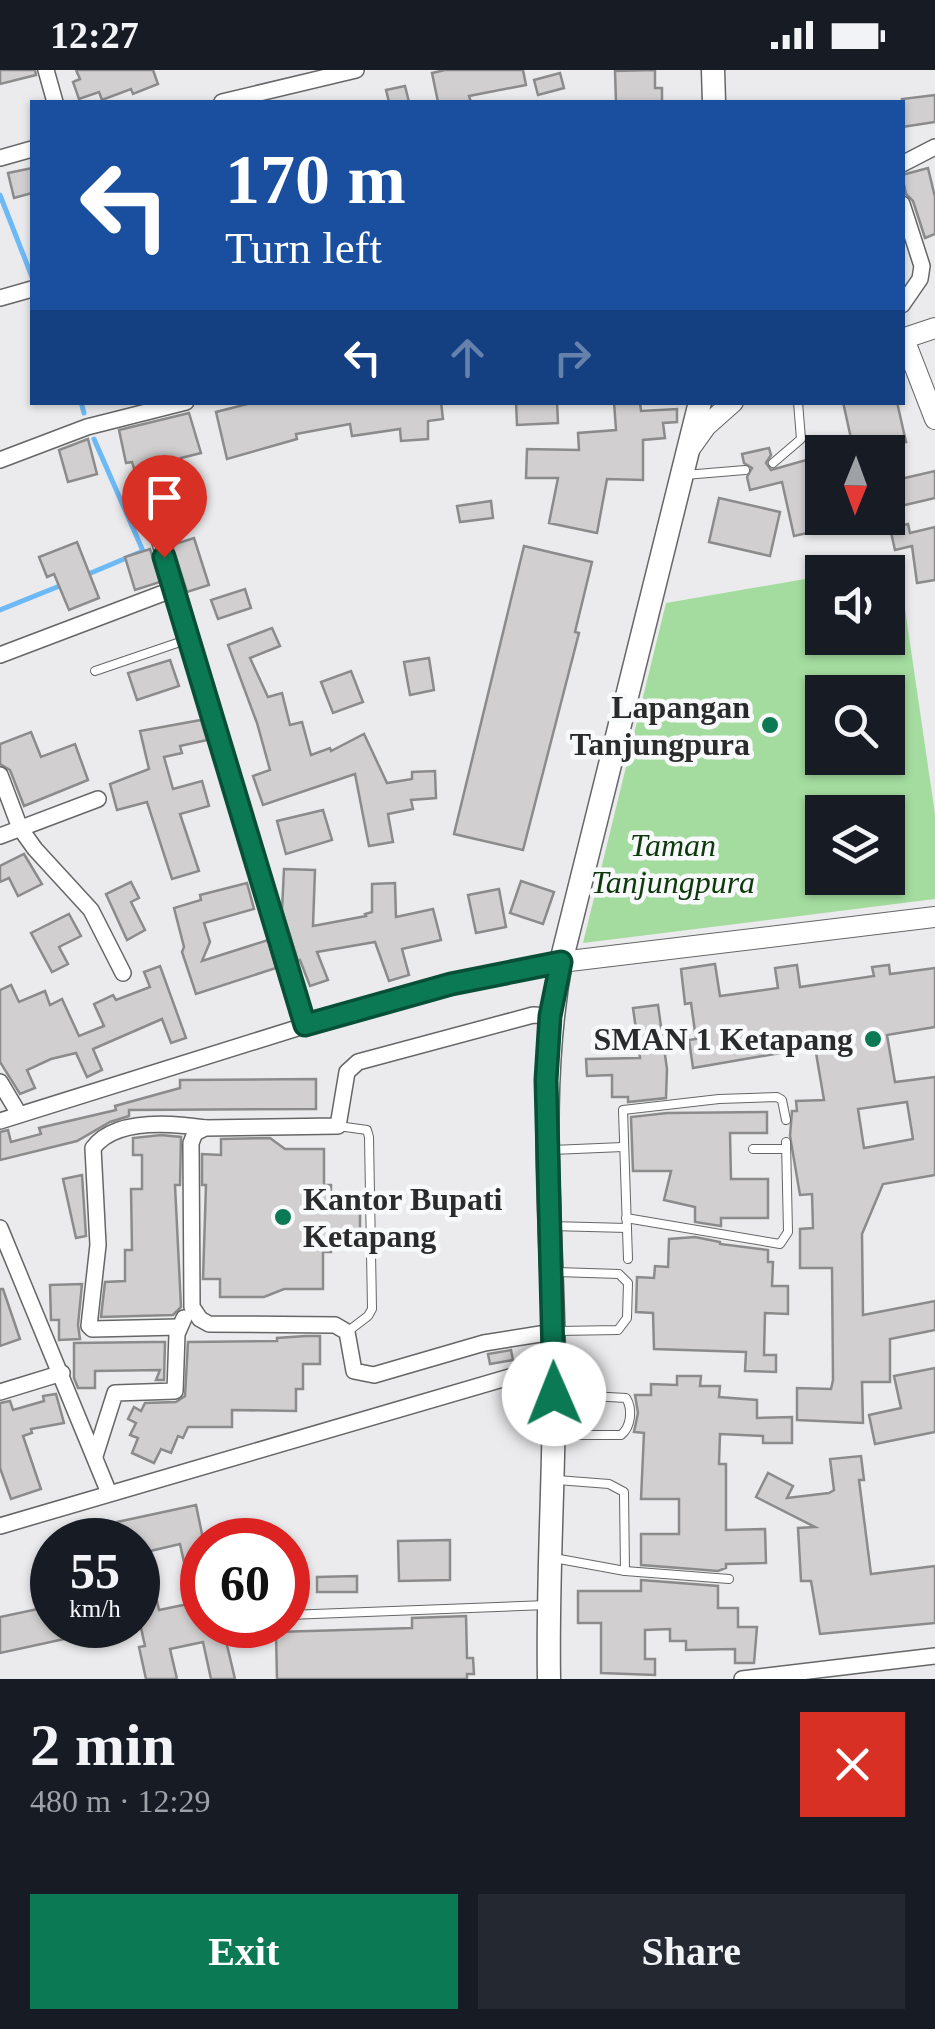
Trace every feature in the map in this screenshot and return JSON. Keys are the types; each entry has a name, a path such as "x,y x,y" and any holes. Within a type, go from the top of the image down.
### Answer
{"main road":[{"path":"713,70 714,100"},
{"path":"549,1679 554,1435 546,1080 550,1016 699,405"}],"street":[{"path":"46,70 54,100"},
{"path":"230,100 356,70"},
{"path":"905,162 935,147"},
{"path":"0,158 30,150"},
{"path":"905,213 922,266 920,279 905,300"},
{"path":"0,298 30,290"},
{"path":"905,336 935,328"},
{"path":"905,341 935,419"},
{"path":"0,460 87,426 174,405"},
{"path":"691,447 706,426 730,405"},
{"path":"145,494 305,1025"},
{"path":"0,655 174,589"},
{"path":"0,775 20,828 34,849 92,910 124,973"},
{"path":"0,836 98,799"},
{"path":"0,1121 305,1025 451,984 561,962 935,917"},
{"path":"179,1327 89,1326 98,1245 92,1148 100,1138 142,1125 169,1122 205,1128 338,1126 348,1072 358,1062 533,1014 550,1016"},
{"path":"0,1082 19,1114"},
{"path":"205,1128 195,1133 191,1143 192,1307 200,1319 209,1324 335,1326 347,1332 354,1371 374,1375 484,1343 553,1332"},
{"path":"0,1228 109,1493"},
{"path":"94,1456 115,1393 175,1391 179,1327 192,1307"},
{"path":"0,1526 554,1364"},
{"path":"0,1392 62,1373"},
{"path":"742,1679 935,1656"}],"lane":[{"path":"773,463 800,439 799,405"},
{"path":"684,475 746,470"},
{"path":"95,671 189,639"},
{"path":"628,1260 623,1110 777,1097 782,1100 786,1120"},
{"path":"338,1126 366,1130 369,1137 372,1309 347,1332"},
{"path":"551,1226 626,1223 780,1244 788,1232 786,1146 752,1148"},
{"path":"548,1150 623,1147"},
{"path":"553,1272 619,1274 628,1283 627,1318 618,1330 553,1332"},
{"path":"554,1394 616,1395 630,1403 629,1422 621,1435 554,1435"},
{"path":"552,1480 609,1484 624,1492 625,1571"},
{"path":"549,1558 625,1571 728,1578"},
{"path":"310,1614 548,1605"}],"green space":[{"name":"Taman Tanjungpura","path":"805,579 805,655 905,655 905,609 935,814 935,899 583,943 666,603"}],"building":[{"path":"0,70 35,70 36,75 0,84"},
{"path":"76,70 153,70 158,84 102,100 99,92 79,99 73,82 80,79"},
{"path":"523,70 526,85 469,96 470,100 438,100 432,73"},
{"path":"655,70 655,88 662,88 662,100 616,100 615,71"},
{"path":"560,73 564,88 538,95 534,80"},
{"path":"405,86 408,100 388,100 386,90"},
{"path":"935,95 935,122 905,127 902,99"},
{"path":"30,168 30,194 14,198 8,173"},
{"path":"928,168 935,197 935,234 925,238 913,201 906,194 905,174"},
{"path":"243,405 441,405 443,419 428,421 428,439 401,441 400,429 352,436 350,424 296,434 297,439 227,459 216,412"},
{"path":"516,405 557,405 558,423 517,425"},
{"path":"614,405 640,405 641,411 677,409 677,422 663,423 665,438 643,440 643,480 607,479 597,533 549,523 558,478 526,478 527,449 579,450 578,433 616,430"},
{"path":"844,405 898,405 904,435 850,435"},
{"path":"189,413 201,453 151,471 152,478 138,482 132,462 126,463 119,430"},
{"path":"88,439 97,474 68,482 59,450"},
{"path":"769,448 771,455 766,463 771,470 805,460 805,533 794,536 782,482 750,490 747,477 752,468 744,463 742,454"},
{"path":"935,471 935,498 905,505 905,478"},
{"path":"719,498 780,512 770,556 709,542"},
{"path":"491,501 493,518 460,522 457,506"},
{"path":"905,525 910,533 935,527 935,580 917,583 912,546 895,550 892,535 905,535"},
{"path":"194,538 209,585 187,592 172,545"},
{"path":"77,542 99,598 69,610 54,574 47,577 39,557"},
{"path":"524,546 592,562 575,632 579,633 523,850 454,834"},
{"path":"150,549 160,582 135,590 125,557"},
{"path":"245,589 251,608 218,619 211,600"},
{"path":"272,628 280,646 250,658 268,697 282,693 290,725 302,722 311,755 330,748 331,751 364,734 387,783 412,779 412,772 435,771 436,798 411,800 413,809 388,814 393,842 369,846 355,774 263,805 253,776 270,770 228,645"},
{"path":"429,658 434,690 410,695 404,662"},
{"path":"170,660 179,686 137,700 128,673"},
{"path":"351,671 363,702 333,713 321,682"},
{"path":"201,720 207,740 180,746 182,753 164,757 173,789 202,781 209,806 180,814 199,871 172,879 147,802 117,810 110,784 149,769 140,731"},
{"path":"31,732 41,757 75,744 88,780 24,806 10,770 0,764 0,744"},
{"path":"323,810 332,840 286,854 277,821"},
{"path":"24,854 42,884 18,896 9,878 0,882 0,866"},
{"path":"284,869 315,870 313,926 366,916 372,912 372,884 395,883 396,917 433,909 441,940 402,949 409,975 389,981 375,942 317,952 328,980 310,986 282,910"},
{"path":"521,881 554,892 543,924 510,913"},
{"path":"131,882 139,898 131,902 145,930 127,940 106,894"},
{"path":"247,883 254,909 204,923 210,942 202,961 268,940 276,968 196,994 182,952 174,908 201,900 200,895"},
{"path":"499,889 506,927 476,933 468,895"},
{"path":"69,914 81,936 59,947 68,964 52,972 31,933"},
{"path":"715,964 720,996 778,988 775,968 797,965 800,987 874,976 872,967 889,965 890,974 935,968 935,1027 887,1035 895,1082 935,1077 935,1175 883,1184 862,1234 863,1315 935,1301 935,1330 890,1339 890,1382 862,1382 863,1423 797,1420 797,1388 831,1389 833,1380 832,1268 800,1268 800,1229 813,1228 812,1194 800,1195 790,1136 796,1101 824,1100 815,1047 693,1068 689,1040 696,1039 691,1003 685,1004 681,969","holes":["907,1102 913,1139 864,1148 858,1109"]},
{"path":"160,966 186,1038 171,1043 162,1019 93,1049 102,1070 87,1077 76,1053 27,1070 35,1088 20,1094 0,1062 0,990 11,985 19,1002 45,991 50,1005 62,999 79,1036 104,1026 94,1004 113,995 116,1000 150,987 144,972"},
{"path":"658,1005 667,1069 666,1098 628,1102 628,1097 612,1097 612,1075 587,1076 586,1059 640,1058 633,1008"},
{"path":"316,1079 316,1109 129,1110 129,1116 77,1141 0,1160 0,1132 8,1130 11,1142 41,1134 39,1128 116,1110 115,1106 180,1088 180,1080"},
{"path":"767,1112 767,1133 730,1133 731,1179 768,1179 768,1218 721,1218 721,1226 695,1222 695,1207 664,1200 671,1171 633,1171 631,1117"},
{"path":"181,1137 180,1185 175,1185 181,1307 173,1315 101,1317 105,1282 125,1281 125,1250 132,1250 131,1189 142,1189 142,1155 133,1155 133,1138"},
{"name":"Kantor Bupati Ketapang","path":"270,1138 285,1149 324,1149 324,1185 331,1185 331,1203 360,1203 360,1232 331,1232 331,1252 323,1252 323,1289 284,1289 264,1297 220,1297 220,1279 203,1279 206,1185 202,1185 202,1154 221,1155 221,1139"},
{"path":"82,1175 86,1236 76,1238 63,1179"},
{"path":"695,1237 768,1250 768,1262 773,1262 772,1286 788,1286 788,1314 765,1313 764,1355 776,1355 776,1372 745,1371 746,1352 654,1349 653,1313 636,1312 637,1277 654,1278 655,1266 668,1267 669,1239"},
{"path":"82,1284 80,1339 59,1340 59,1320 51,1320 50,1285"},
{"path":"0,1289 20,1339 0,1346"},
{"path":"320,1336 320,1364 303,1364 303,1389 296,1389 296,1411 232,1410 232,1427 188,1427 183,1438 178,1436 171,1453 161,1449 154,1463 132,1453 138,1438 130,1435 136,1423 128,1419 134,1407 141,1411 145,1403 176,1402 185,1396 188,1342 277,1341"},
{"path":"165,1342 164,1380 156,1380 160,1370 95,1371 95,1388 78,1388 74,1378 74,1343"},
{"path":"511,1350 513,1360 490,1364 488,1354"},
{"path":"935,1368 935,1432 875,1444 869,1415 901,1408 894,1376"},
{"path":"677,1376 701,1376 700,1386 720,1386 719,1397 757,1400 757,1418 792,1417 792,1443 763,1443 763,1436 720,1434 719,1464 726,1464 726,1530 765,1529 766,1563 726,1564 726,1568 718,1571 641,1565 641,1534 679,1534 679,1499 641,1499 644,1433 634,1432 638,1413 635,1395 651,1395 651,1384 677,1385"},
{"path":"56,1394 64,1423 31,1429 32,1433 23,1436 41,1489 11,1499 0,1468 0,1403 10,1401 13,1410"},
{"path":"861,1456 864,1480 859,1480 871,1574 935,1566 935,1623 820,1634 811,1581 801,1581 798,1528 815,1527 756,1497 768,1473 793,1486 787,1498 829,1493 834,1490 830,1459"},
{"path":"196,1505 199,1518 180,1518 180,1544 160,1549 160,1518 136,1518"},
{"path":"450,1540 450,1580 399,1581 398,1541"},
{"path":"357,1576 357,1592 317,1592 317,1577"},
{"path":"641,1580 718,1586 718,1608 738,1608 738,1627 757,1627 754,1663 735,1663 735,1649 686,1650 686,1641 670,1641 670,1629 645,1630 645,1659 655,1659 655,1675 601,1673 601,1623 578,1623 578,1591 641,1591"},
{"path":"180,1606 180,1647 170,1649 177,1679 146,1679 139,1648 160,1648 160,1610"},
{"path":"30,1611 30,1646 0,1653 0,1617"},
{"path":"466,1616 467,1658 473,1658 474,1674 467,1674 467,1679 277,1679 276,1648 310,1648 310,1631 412,1628 412,1618"},
{"path":"204,1648 228,1648 235,1679 211,1679"}],"waterway":[{"path":"0,195 30,272"},
{"path":"82,405 84,413"},
{"path":"86,575 143,551 94,439"},
{"path":"0,610 62,585"}],"place":[{"name":"Lapangan Tanjungpura","path":"770,725"},
{"name":"SMAN 1 Ketapang","path":"873,1039"},
{"name":"Kantor Bupati Ketapang","path":"283,1217"}],"route":[{"path":"164,557 305,1025 451,984 561,962 550,1016 546,1080 554,1394"}]}
